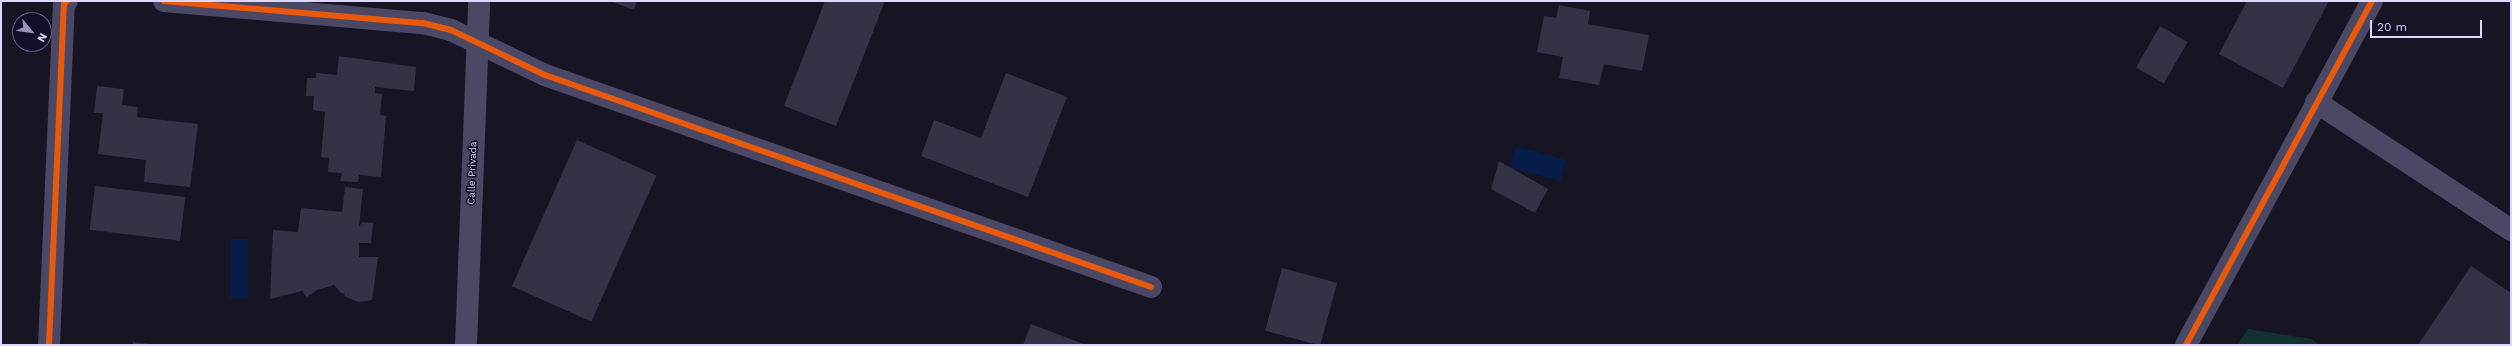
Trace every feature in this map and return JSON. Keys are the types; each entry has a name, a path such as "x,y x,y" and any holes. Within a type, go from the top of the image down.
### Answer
{"street":[{"path":"49,345 64,4 66,1"},
{"path":"164,1 423,23 451,30 476,40 544,75 1151,287"},
{"name":"Calle Privada","path":"466,345 476,40 479,1"},
{"path":"2186,345 2316,102 2372,1"},
{"path":"2316,102 2511,230"}],"green space":[{"path":"2248,329 2312,339 2318,345 2237,345"}],"water":[{"path":"1515,146 1566,160 1561,181 1509,167"},
{"path":"230,239 248,239 248,298 230,298"}],"building":[{"path":"610,1 637,1 634,10"},
{"path":"825,1 885,1 836,126 784,106"},
{"path":"2247,1 2329,1 2283,88 2219,54"},
{"path":"1559,5 1590,11 1588,24 1649,35 1642,71 1604,64 1599,85 1559,78 1563,57 1537,52 1544,16 1556,18"},
{"path":"2160,26 2188,42 2164,84 2136,68"},
{"path":"339,56 416,67 414,91 375,87 375,93 382,94 380,115 386,116 381,177 359,175 358,182 340,181 342,173 328,172 329,158 321,157 325,112 313,110 314,96 306,96 307,78 316,78 316,73 337,75"},
{"path":"1006,73 1067,97 1028,197 921,156 934,120 981,138"},
{"path":"97,86 124,89 122,105 138,107 137,117 198,124 190,187 144,182 146,160 98,154 103,113 94,113"},
{"path":"577,140 656,175 591,322 512,286"},
{"path":"1499,161 1548,189 1535,213 1491,189"},
{"path":"95,186 185,197 180,241 90,230"},
{"path":"345,187 363,189 359,226 363,222 373,223 371,243 359,243 359,257 378,257 372,300 358,302 344,296 345,294 341,293 334,285 317,290 307,297 302,291 270,299 273,230 298,232 301,208 342,212"},
{"path":"2471,266 2511,293 2511,345 2418,345"},
{"path":"1282,268 1337,283 1320,345 1265,331"},
{"path":"1031,324 1086,345 1023,345"},
{"path":"133,342 149,344 149,345 133,345"}],"cycle path":[{"path":"49,345 64,4 67,1"},
{"path":"164,1 423,23 451,30 545,75 1151,287"},
{"path":"2186,345 2372,1"}]}
